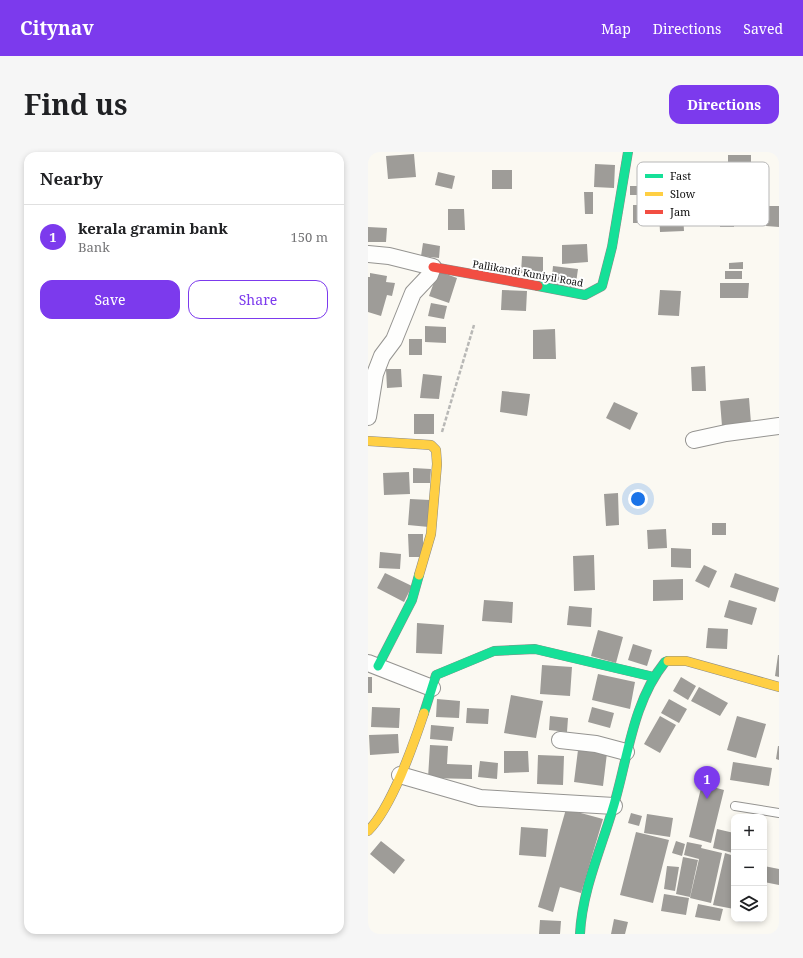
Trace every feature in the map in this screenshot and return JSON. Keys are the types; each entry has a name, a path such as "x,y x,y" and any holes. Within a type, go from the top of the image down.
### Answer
{"street":[{"name":"Pallikandi Kuniyil Road","path":"433,267 585,295 602,286 612,247 628,152"},
{"path":"368,254 389,256 433,267 430,275 413,293 394,340 382,356 375,374 368,417"},
{"path":"694,440 726,433 779,426"},
{"path":"368,440 431,445 436,450 437,471 431,534 412,600 373,665 432,688"},
{"path":"368,831 377,822 419,732 436,675 494,651 535,649 654,678"},
{"path":"580,934 581,911 614,806 626,752 635,722 654,678 665,662 686,661 779,687"},
{"path":"560,740 596,744 626,752"},
{"path":"400,775 480,798 614,806"}],"lane":[{"path":"735,806 779,813"}],"path":[{"path":"436,450 474,325"}],"building":[{"path":"414,154 416,177 388,179 386,156"},
{"path":"728,155 751,155 751,162 728,162"},
{"path":"595,164 615,165 614,188 594,187"},
{"path":"492,170 512,170 512,189 492,189"},
{"path":"438,172 455,176 452,189 435,185"},
{"path":"630,186 637,186 637,195 630,195"},
{"path":"584,192 593,192 593,214 585,214"},
{"path":"633,205 637,205 637,223 633,223"},
{"path":"769,206 779,206 779,227 766,226 769,226"},
{"path":"448,209 464,209 465,230 448,230"},
{"path":"660,226 684,226 684,231 660,232"},
{"path":"720,226 734,226 734,227"},
{"path":"368,227 387,228 386,242 368,242"},
{"path":"423,243 440,246 439,258 421,256"},
{"path":"587,244 588,262 562,264 562,245"},
{"path":"522,256 543,257 543,274 521,273"},
{"path":"743,262 743,269 729,269 729,263"},
{"path":"553,266 578,269 575,290 551,287"},
{"path":"438,271 457,278 449,303 429,296"},
{"path":"725,271 742,271 742,279 725,279"},
{"path":"370,273 387,276 386,282 395,283 392,296 387,295 381,316 368,312 368,277 370,277"},
{"path":"720,283 749,283 748,298 720,298"},
{"path":"502,290 527,291 526,311 501,310"},
{"path":"660,290 681,291 679,316 658,315"},
{"path":"431,303 447,306 444,319 428,316"},
{"path":"425,326 446,327 446,343 425,342"},
{"path":"555,329 556,359 533,359 533,330"},
{"path":"409,339 422,339 422,355 409,355"},
{"path":"705,366 706,391 692,391 691,367"},
{"path":"386,369 401,369 402,387 387,388"},
{"path":"423,374 442,376 439,399 420,398"},
{"path":"502,391 530,394 527,416 500,412"},
{"path":"749,398 751,423 722,426 720,401"},
{"path":"614,402 638,413 630,430 606,418"},
{"path":"414,414 434,414 434,434 414,434"},
{"path":"413,468 431,469 430,483 413,483"},
{"path":"409,472 410,494 384,495 383,473"},
{"path":"618,493 619,525 606,526 604,494"},
{"path":"410,499 430,500 429,527 408,525"},
{"path":"712,523 726,523 726,535 712,535"},
{"path":"666,529 667,548 648,549 647,530"},
{"path":"408,534 423,534 423,557 409,557"},
{"path":"671,548 691,549 691,568 671,567"},
{"path":"380,552 401,554 400,569 379,568"},
{"path":"594,555 595,590 574,591 573,556"},
{"path":"704,565 717,571 709,588 695,581"},
{"path":"385,573 412,586 404,602 377,588"},
{"path":"735,573 779,588 775,602 730,587"},
{"path":"683,579 683,600 653,601 653,580"},
{"path":"484,600 513,602 512,623 482,621"},
{"path":"729,600 757,608 752,625 724,617"},
{"path":"569,606 592,608 591,627 567,625"},
{"path":"417,623 444,625 442,654 416,653"},
{"path":"708,628 728,629 727,649 706,648"},
{"path":"598,630 623,637 616,663 591,656"},
{"path":"633,644 652,650 647,666 628,660"},
{"path":"779,655 779,677 775,676"},
{"path":"542,665 572,667 570,696 540,694"},
{"path":"598,674 635,682 630,709 592,700"},
{"path":"368,677 372,677 372,693 368,693"},
{"path":"681,677 696,686 688,700 673,691"},
{"path":"699,687 728,703 720,716 691,701"},
{"path":"511,695 543,701 536,738 504,733"},
{"path":"437,699 460,701 459,718 436,717"},
{"path":"669,699 687,709 679,723 661,713"},
{"path":"372,707 400,708 399,728 371,727"},
{"path":"592,707 614,713 610,728 588,722"},
{"path":"467,708 489,709 488,724 466,723"},
{"path":"550,716 568,718 567,732 549,730"},
{"path":"660,716 676,725 660,753 644,744"},
{"path":"737,716 766,724 756,758 727,750"},
{"path":"431,725 454,727 452,741 430,739"},
{"path":"398,734 399,753 370,755 369,735"},
{"path":"430,745 448,746 447,764 472,765 472,779 428,778"},
{"path":"779,746 779,760 776,759"},
{"path":"578,750 607,753 603,786 574,782"},
{"path":"504,751 528,751 529,772 504,773"},
{"path":"538,755 564,756 563,785 537,784"},
{"path":"480,761 498,763 497,779 478,777"},
{"path":"733,762 772,768 769,786 730,780"},
{"path":"702,784 724,790 711,843 689,837"},
{"path":"566,809 603,819 581,893 560,887 553,912 538,907"},
{"path":"631,813 642,816 639,826 628,823"},
{"path":"647,814 673,818 670,837 644,833"},
{"path":"521,827 548,829 546,857 519,855"},
{"path":"717,829 731,832 731,852 713,848"},
{"path":"636,832 669,840 653,903 620,895"},
{"path":"381,841 405,860 394,874 370,854"},
{"path":"676,841 685,844 682,856 672,853"},
{"path":"687,842 702,845 701,848 722,853 711,903 690,898 699,859 684,855"},
{"path":"725,853 731,855 731,908 713,905"},
{"path":"683,857 698,860 690,897 676,894"},
{"path":"667,866 679,867 675,891 664,889"},
{"path":"767,867 779,869 779,885 767,883"},
{"path":"664,894 689,898 686,915 661,911"},
{"path":"698,904 723,909 720,921 695,917"},
{"path":"614,919 628,922 625,934 611,934"},
{"path":"540,920 561,921 560,934 539,934"}],"traffic: fast":[{"path":"538,286 585,295 602,286 612,247 628,152"},
{"path":"378,666 412,600 419,575"},
{"path":"424,713 436,675 494,651 535,649 654,677"},
{"path":"580,934 584,902 588,886 613,808 638,713 654,678 665,662 668,661"}],"traffic: slow":[{"path":"368,441 431,445 436,450 437,464 431,534 419,575"},
{"path":"668,661 686,661 779,687"},
{"path":"368,831 377,820 393,792 408,759 424,713"}],"traffic: jam":[{"path":"433,267 538,286"}],"place":[{"name":"kerala gramin bank","path":"707,799"}]}
